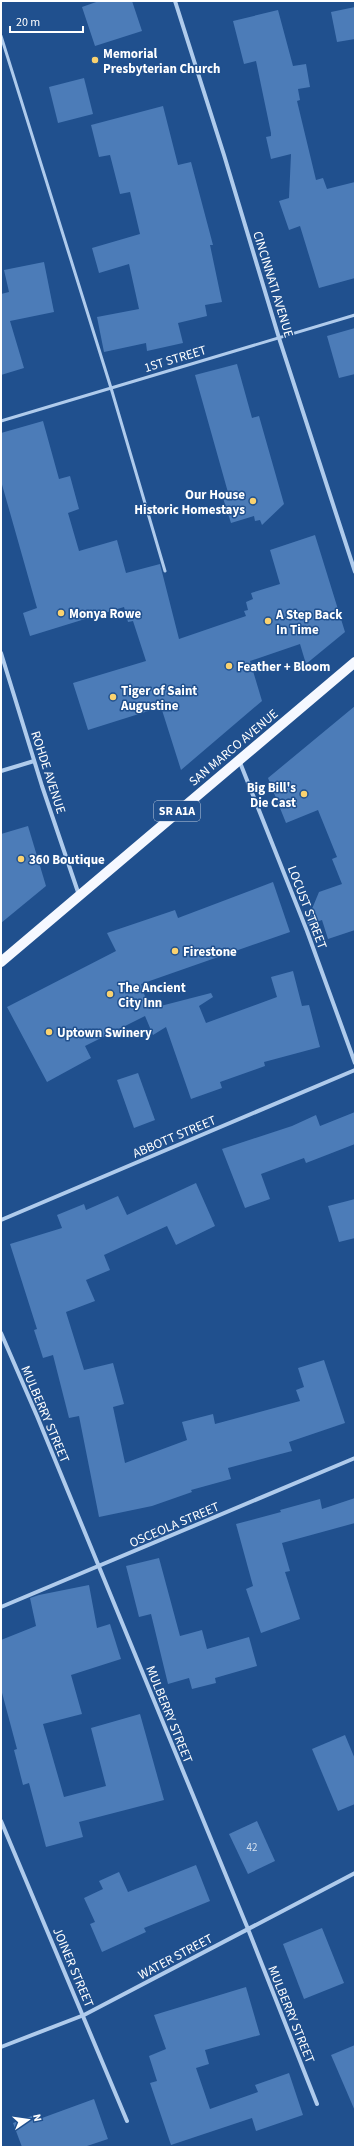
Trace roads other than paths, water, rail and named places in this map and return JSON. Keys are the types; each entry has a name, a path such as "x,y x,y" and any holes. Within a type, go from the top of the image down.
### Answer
{"main road":[{"name":"SAN MARCO AVENUE","path":"1,962 355,662"}],"street":[{"name":"CINCINNATI AVENUE","path":"175,1 224,155 279,338 355,572"},
{"name":"ROHDE AVENUE","path":"1,653 34,761 80,896"},
{"name":"LOCUST STREET","path":"239,760 307,931 355,1063"},
{"path":"1,771 34,761"},
{"name":"ABBOTT STREET","path":"1,1220 355,1070"},
{"name":"MULBERRY STREET","path":"1,1333 248,1930 317,2104"},
{"name":"OSCEOLA STREET","path":"1,1607 355,1458"},
{"name":"JOINER STREET","path":"1,1821 84,2015 127,2121"},
{"name":"WATER STREET","path":"1,2047 84,2015 355,1873"}],"lane":[{"path":"1,36 110,388 164,571"},
{"name":"1ST STREET","path":"1,421 355,315"}],"place":[{"name":"Memorial Presbyterian Church","path":"95,60"},
{"name":"Our House Historic Homestays","path":"253,501"},
{"name":"Monya Rowe","path":"61,613"},
{"name":"A Step Back In Time","path":"268,621"},
{"name":"Feather + Bloom","path":"229,666"},
{"name":"Tiger of Saint Augustine","path":"113,697"},
{"name":"Big Bill's Die Cast","path":"304,794"},
{"name":"360 Boutique","path":"21,859"},
{"name":"Firestone","path":"175,951"},
{"name":"The Ancient City Inn","path":"110,994"},
{"name":"Uptown Swinery","path":"49,1032"}]}
